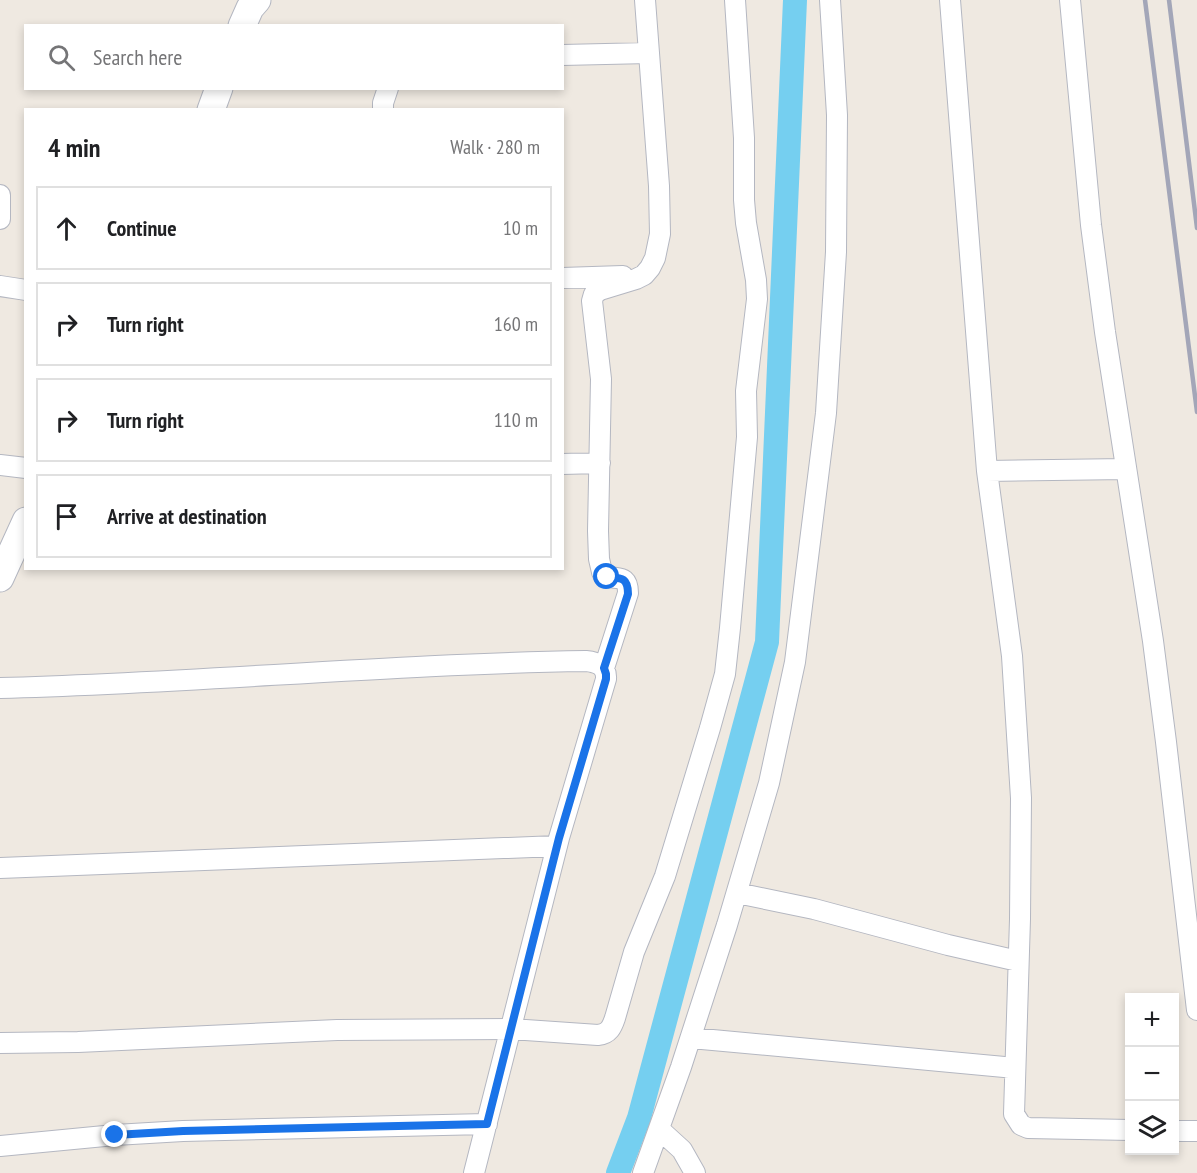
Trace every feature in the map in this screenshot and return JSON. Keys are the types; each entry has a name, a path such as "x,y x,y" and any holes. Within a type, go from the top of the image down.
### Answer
{"main road":[{"path":"212,108 218,90"},
{"path":"3,565 24,525"}],"street":[{"path":"604,668 628,594 628,587 623,578 604,576 599,559 601,379 593,298 594,294 600,290 644,275 655,258 660,234 659,186 645,0"},
{"path":"0,1043 78,1042 338,1030 511,1029 598,1035 611,1029 634,952 665,876 710,728 724,674 731,617 747,437 748,376 757,299 745,212 744,138 735,0"},
{"path":"643,1173 691,1038 769,783 795,662 826,412 836,252 837,114 830,0"},
{"path":"950,0 987,471 1012,656 1020,774 1014,1114 1021,1125 1039,1129 1125,1130"},
{"path":"1070,0 1091,225 1105,332 1153,641 1197,1010"},
{"path":"564,55 649,53"},
{"path":"383,108 387,90"},
{"path":"0,195 0,219"},
{"path":"564,278 644,275"},
{"path":"0,285 24,290"},
{"path":"564,465 600,463"},
{"path":"0,465 24,468"},
{"path":"987,471 1126,469"},
{"path":"0,688 527,662 586,661 597,663 604,668 606,679 557,846 474,1173"},
{"path":"0,867 557,846"},
{"path":"736,893 814,909 948,945 1018,960"},
{"path":"691,1038 1015,1068"},
{"path":"0,1146 183,1131 487,1124"},
{"path":"659,1129 682,1150 695,1173"},
{"path":"1179,1131 1197,1131"}],"waterway":[{"path":"618,1173 639,1118 767,642 795,0"}],"railway":[{"path":"1145,0 1197,412"},
{"path":"1169,0 1197,228"}],"route":[{"path":"115,1135 183,1131 487,1124 559,838 606,679 604,668 628,594 628,587 623,578 607,577"}]}
